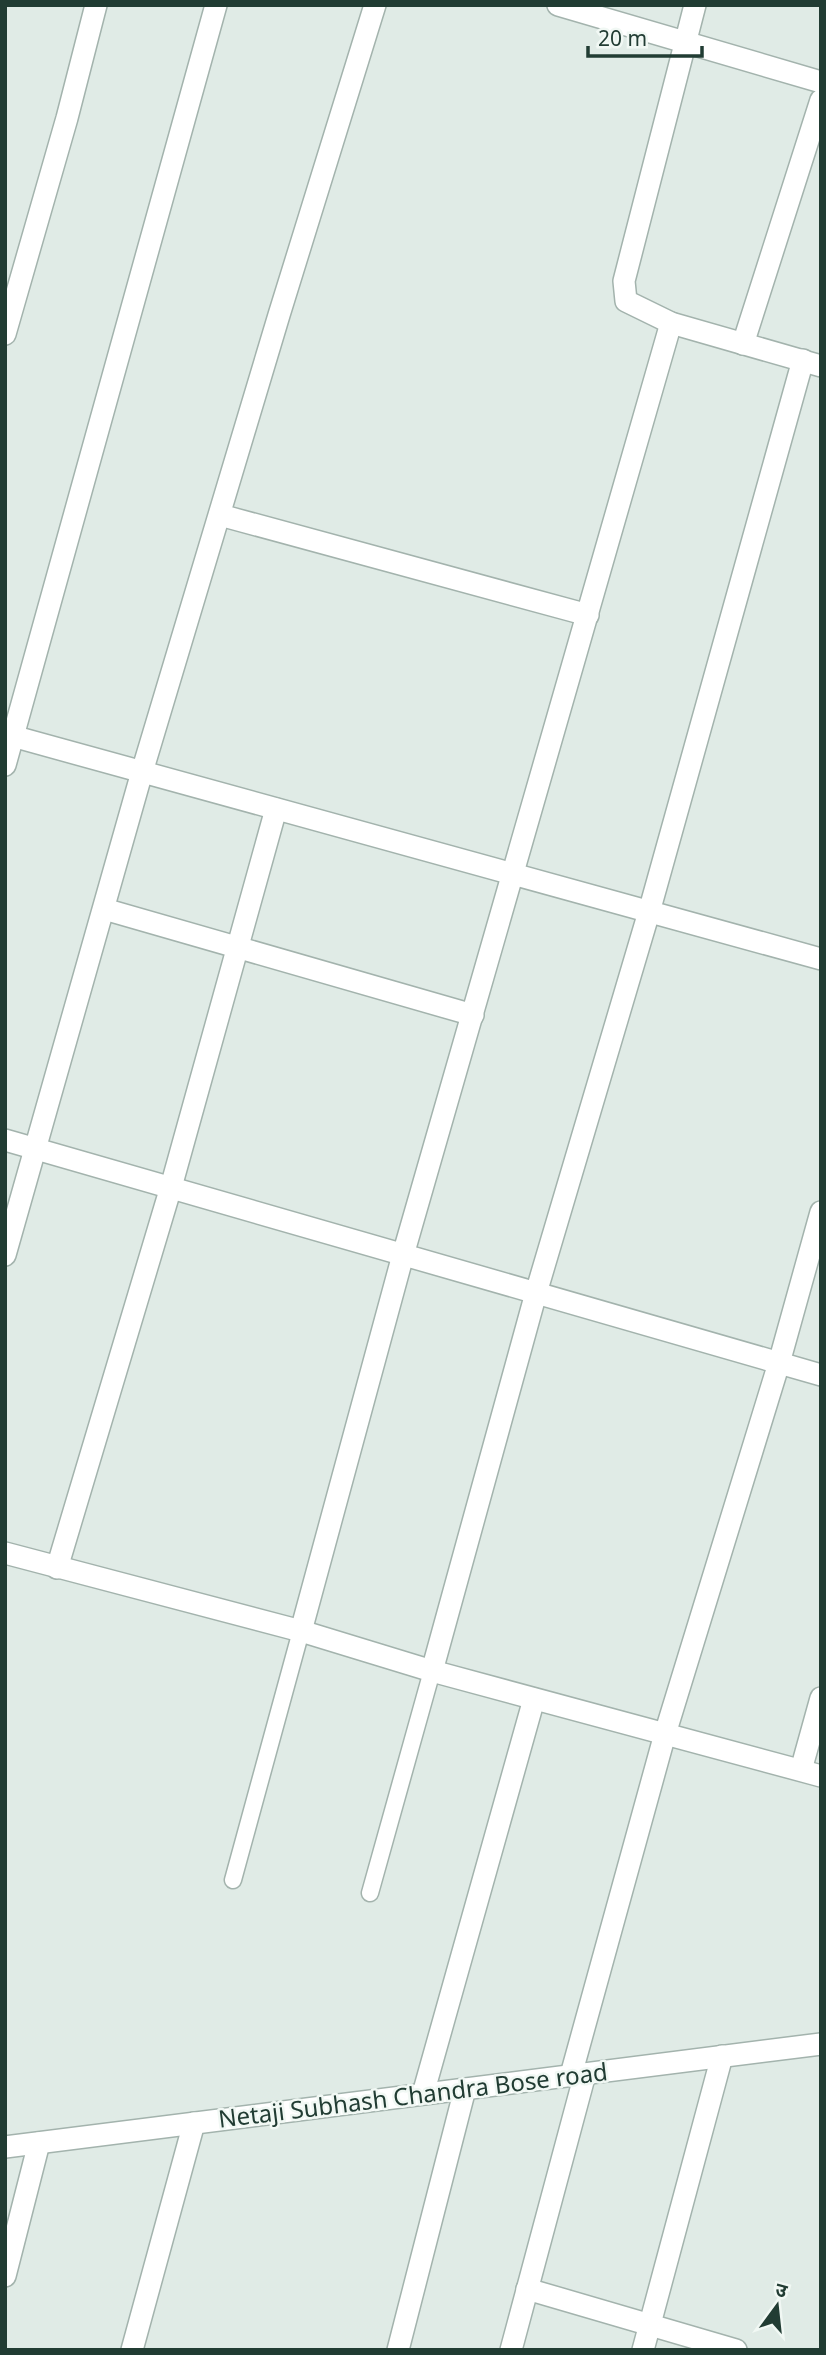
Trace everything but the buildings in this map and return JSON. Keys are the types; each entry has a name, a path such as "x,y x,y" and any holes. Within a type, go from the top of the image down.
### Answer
{"street":[{"path":"5,334 64,131 96,5"},
{"path":"5,765 9,735 216,5"},
{"path":"5,1255 142,772 375,5"},
{"path":"558,5 821,82"},
{"path":"432,1671 536,1293 812,363 671,323 626,301 624,281 695,5"},
{"path":"743,344 821,100"},
{"path":"301,1630 403,1255 671,323"},
{"path":"220,515 588,615"},
{"path":"9,735 821,959"},
{"path":"57,1568 171,1187 276,809"},
{"path":"104,909 473,1015"},
{"path":"5,1140 821,1375"},
{"path":"511,2350 578,2075 666,1734 779,1363 821,1212"},
{"path":"5,1553 301,1630 432,1671 811,1773 821,1698"},
{"path":"423,2094 534,1699"},
{"name":"Netaji Subhash Chandra Bose road","path":"5,2147 821,2044"},
{"path":"643,2350 722,2056"},
{"path":"398,2350 465,2089"},
{"path":"131,2350 194,2123"},
{"path":"5,2276 38,2143"},
{"path":"527,2290 736,2350"}],"lane":[{"path":"233,1880 301,1630"},
{"path":"370,1893 432,1671"}]}
